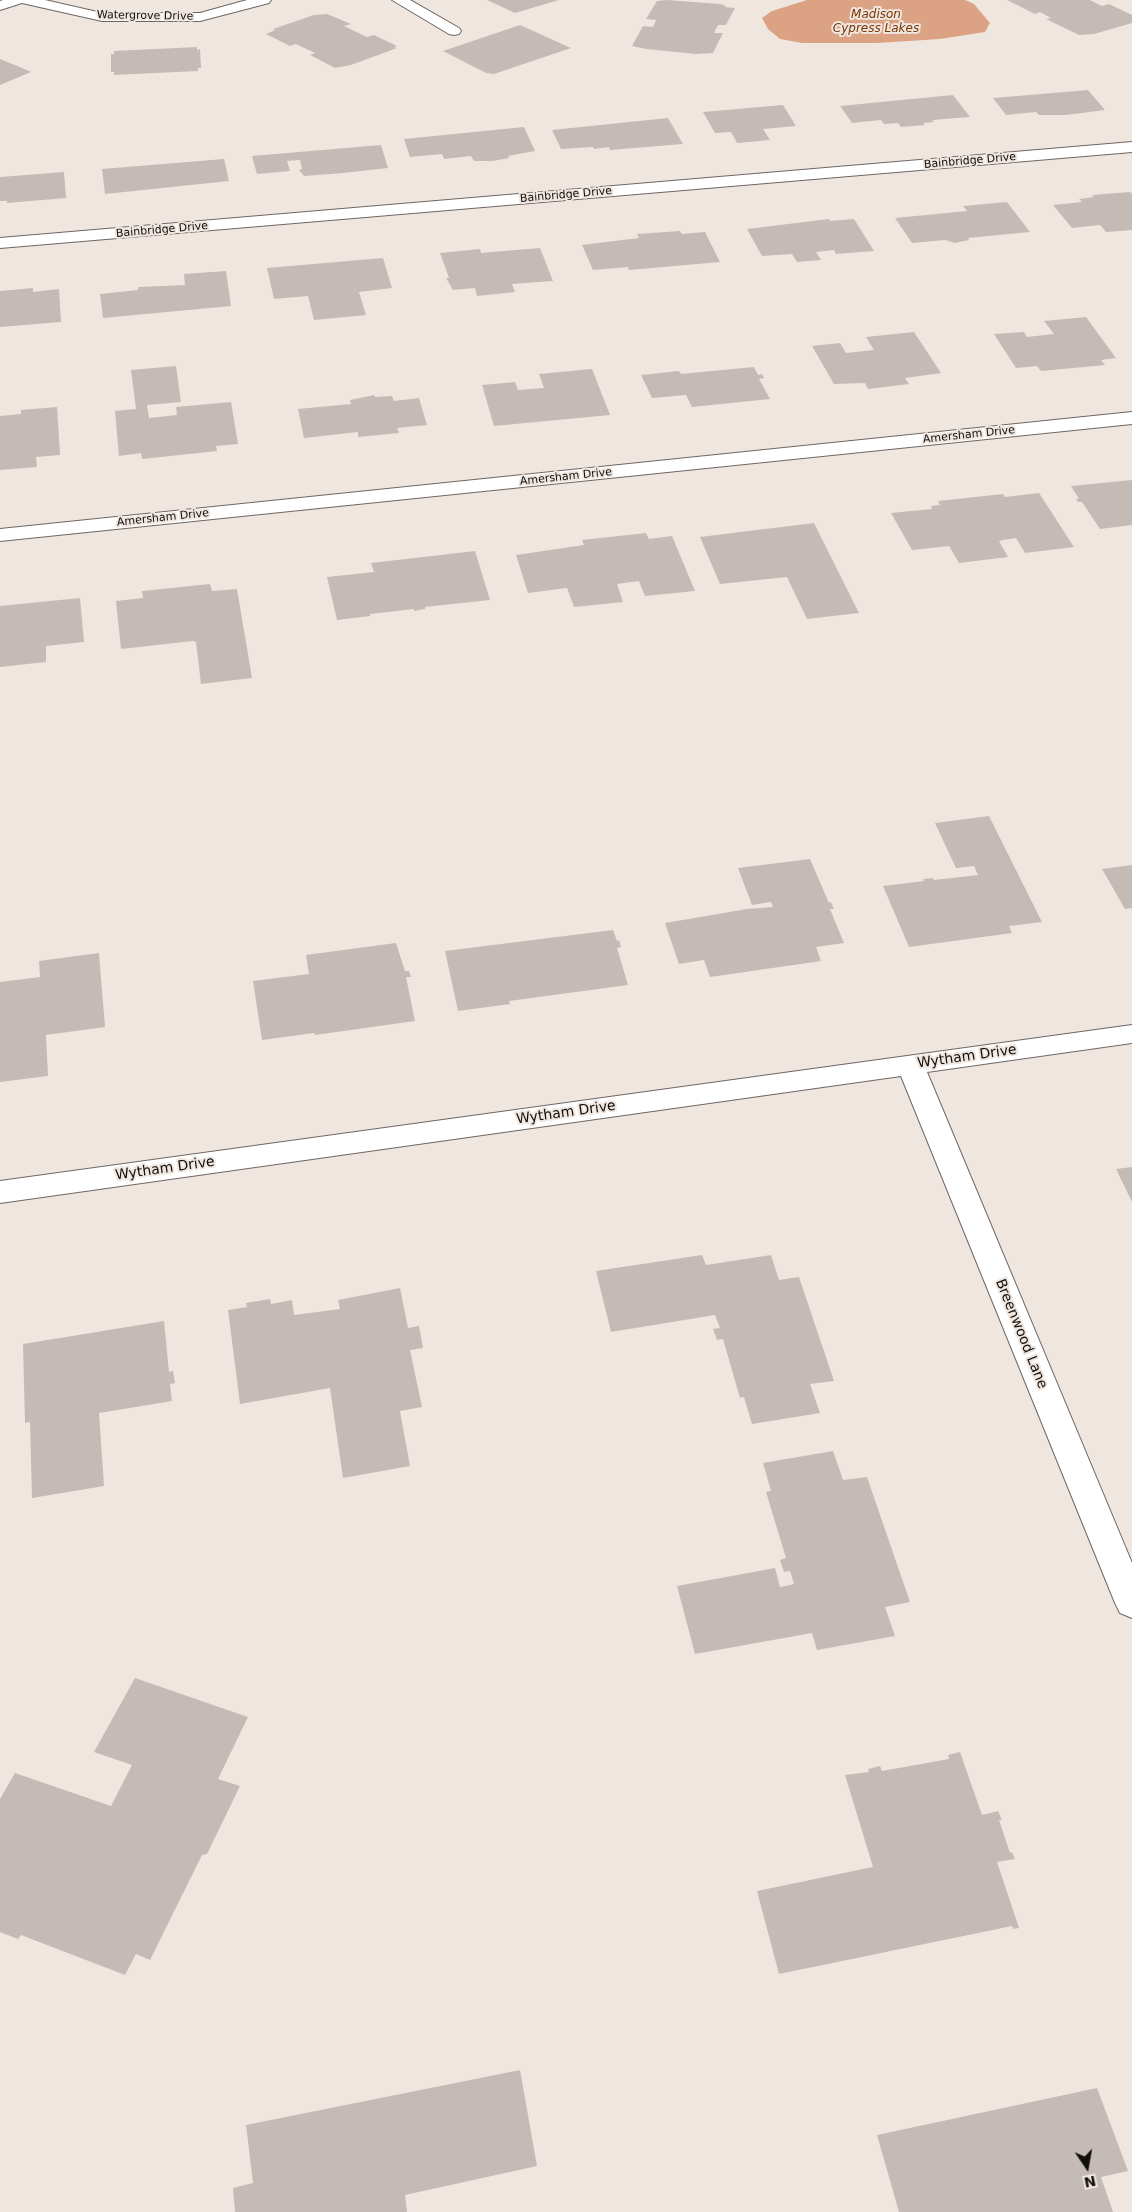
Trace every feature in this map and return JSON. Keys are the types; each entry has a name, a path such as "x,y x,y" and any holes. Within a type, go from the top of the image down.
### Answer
{"street":[{"path":"0,6 17,0"},
{"name":"Watergrove Drive","path":"26,0 102,17 200,17 264,0"},
{"path":"399,0 454,31"},
{"name":"Bainbridge Drive","path":"0,243 1132,147"},
{"name":"Amersham Drive","path":"0,535 1132,418"},
{"name":"Wytham Drive","path":"0,1192 1132,1034"},
{"name":"Breenwood Lane","path":"910,1065 1132,1603"}],"water":[{"name":"Madison Cypress Lakes","path":"807,0 965,0 974,4 990,23 985,32 940,39 877,43 802,43 780,39 768,29 762,18 772,11"}],"building":[{"path":"487,0 559,0 515,13"},
{"path":"1007,0 1090,0 1102,6 1109,4 1132,15 1132,23 1094,34 1079,35 1046,19 1051,18 1040,12 1035,14"},
{"path":"657,1 720,4 725,7 735,8 726,25 718,25 714,33 723,33 713,53 696,54 632,46 643,26 653,27 656,20 646,19"},
{"path":"327,14 351,24 344,26 367,37 374,35 397,46 394,47 397,48 351,65 335,68 310,55 315,53 296,44 290,46 266,34 275,30 273,29 314,15"},
{"path":"520,25 571,48 494,74 486,73 443,51"},
{"path":"197,47 197,50 200,49 201,68 198,68 198,71 114,75 114,72 111,72 111,54 114,54 114,51"},
{"path":"0,59 22,68 31,72 0,85"},
{"path":"1088,90 1105,110 1066,115 1039,115 1036,112 1006,115 993,98"},
{"path":"953,95 970,117 932,120 934,122 923,123 925,125 901,127 898,123 884,124 881,120 852,123 840,106"},
{"path":"783,105 796,126 763,129 770,140 737,143 731,132 715,133 703,112"},
{"path":"668,118 683,144 610,150 609,147 561,149 552,130"},
{"path":"524,127 535,151 493,161 474,161 471,156 444,159 442,154 410,157 404,139"},
{"path":"381,145 388,168 343,173 304,176 299,170 302,169 300,160 287,161 290,171 257,174 252,156"},
{"path":"224,159 229,181 105,194 102,169"},
{"path":"64,172 66,198 7,203 7,201 0,201 0,177"},
{"path":"1130,192 1132,194 1132,230 1106,232 1100,225 1072,228 1053,205 1082,202 1079,199 1094,197 1092,195"},
{"path":"1007,202 1030,232 968,238 969,240 955,243 945,240 912,243 895,218 967,211 963,206"},
{"path":"829,219 830,221 854,219 874,251 836,254 834,250 816,252 821,260 797,262 792,254 762,256 747,229"},
{"path":"680,231 682,234 705,232 720,262 629,270 628,267 593,270 582,245 639,238 637,234"},
{"path":"540,248 553,281 512,284 515,292 477,296 475,288 453,290 446,278 449,278 440,253 480,249 481,253"},
{"path":"383,258 392,288 359,292 366,315 314,320 308,296 274,299 267,268"},
{"path":"226,271 231,306 103,318 100,294 138,290 138,287 185,285 184,274"},
{"path":"33,288 33,292 59,289 61,322 0,327 0,291"},
{"path":"1086,317 1116,358 1101,360 1105,365 1041,371 1037,366 1016,368 994,334 1024,332 1027,337 1054,334 1044,321"},
{"path":"914,332 941,373 905,378 909,384 868,389 865,383 834,384 812,346 840,343 846,353 874,350 866,337"},
{"path":"176,366 181,402 147,405 149,418 177,415 176,407 231,402 238,444 216,446 217,451 142,459 141,453 119,456 115,411 136,409 131,370"},
{"path":"754,367 758,375 762,374 764,378 759,379 770,399 692,407 686,395 652,398 641,375 679,371 681,374"},
{"path":"592,369 610,415 494,426 482,385 515,382 518,390 544,388 539,374"},
{"path":"374,395 375,397 392,396 394,401 419,398 427,425 397,428 399,433 358,437 358,432 304,438 298,409 351,404 350,400"},
{"path":"57,407 60,455 36,457 37,467 0,470 0,416 21,414 21,410"},
{"path":"1132,480 1132,525 1100,529 1082,502 1078,502 1076,499 1079,499 1071,486"},
{"path":"1039,493 1074,547 1025,553 1016,538 999,541 1008,557 959,563 949,546 912,550 891,513 932,509 931,506 940,505 938,501 1003,494 1005,497"},
{"path":"814,523 859,613 807,619 787,577 720,584 700,537"},
{"path":"646,533 649,539 672,536 695,591 645,596 639,581 617,584 623,602 574,607 567,588 528,593 516,555 584,545 582,540"},
{"path":"475,551 490,600 425,607 425,609 414,611 414,609 370,614 370,616 337,620 327,577 374,572 371,563"},
{"path":"210,584 212,591 237,589 252,678 201,684 196,642 193,641 121,649 116,601 143,598 142,591"},
{"path":"80,598 84,642 46,646 46,662 0,667 0,606"},
{"path":"989,816 1042,922 1009,926 1012,933 909,947 883,886 924,881 923,879 933,878 934,880 978,875 974,866 956,868 935,823"},
{"path":"810,859 829,903 831,902 834,909 830,909 844,943 816,947 821,961 710,977 704,960 679,964 665,923 747,909 773,907 771,902 752,905 738,868"},
{"path":"1132,865 1132,908 1125,909 1102,869"},
{"path":"613,930 621,947 617,948 628,985 509,1001 510,1004 458,1011 445,951"},
{"path":"396,943 405,971 409,971 411,977 406,977 415,1021 315,1035 314,1033 262,1040 253,981 309,974 306,955"},
{"path":"99,953 105,1027 46,1035 48,1076 0,1082 0,982 40,977 39,961"},
{"path":"1132,1167 1132,1202 1116,1169"},
{"path":"702,1255 706,1265 771,1255 779,1280 799,1277 834,1381 810,1384 820,1413 752,1424 744,1397 740,1398 723,1339 717,1340 713,1329 720,1328 715,1315 611,1332 596,1271"},
{"path":"400,1288 408,1328 419,1326 423,1348 410,1350 422,1407 400,1411 410,1466 343,1478 330,1388 240,1404 228,1310 247,1307 246,1303 270,1299 271,1304 292,1300 294,1315 340,1309 338,1300"},
{"path":"164,1321 169,1372 173,1371 175,1383 170,1384 172,1401 99,1413 104,1486 32,1498 30,1422 25,1423 23,1344"},
{"path":"833,1451 843,1480 867,1477 910,1602 885,1607 895,1636 817,1650 812,1633 695,1654 677,1586 775,1568 780,1587 794,1584 790,1571 784,1572 780,1560 786,1558 766,1492 771,1491 763,1463"},
{"path":"135,1678 248,1717 218,1779 240,1786 207,1854 202,1855 150,1960 136,1954 125,1975 21,1935 18,1939 0,1932 0,1799 15,1773 111,1806 132,1765 94,1752"},
{"path":"960,1752 982,1815 998,1811 1002,1820 999,1820 1010,1853 1012,1852 1015,1859 997,1862 1019,1928 1013,1929 1012,1926 779,1974 757,1891 873,1867 845,1775 869,1772 868,1769 880,1766 882,1771 949,1759 948,1755"},
{"path":"520,2070 537,2166 405,2195 407,2212 235,2212 233,2188 253,2183 246,2125"},
{"path":"1097,2088 1128,2171 1101,2177 1113,2212 899,2212 877,2135"}]}
